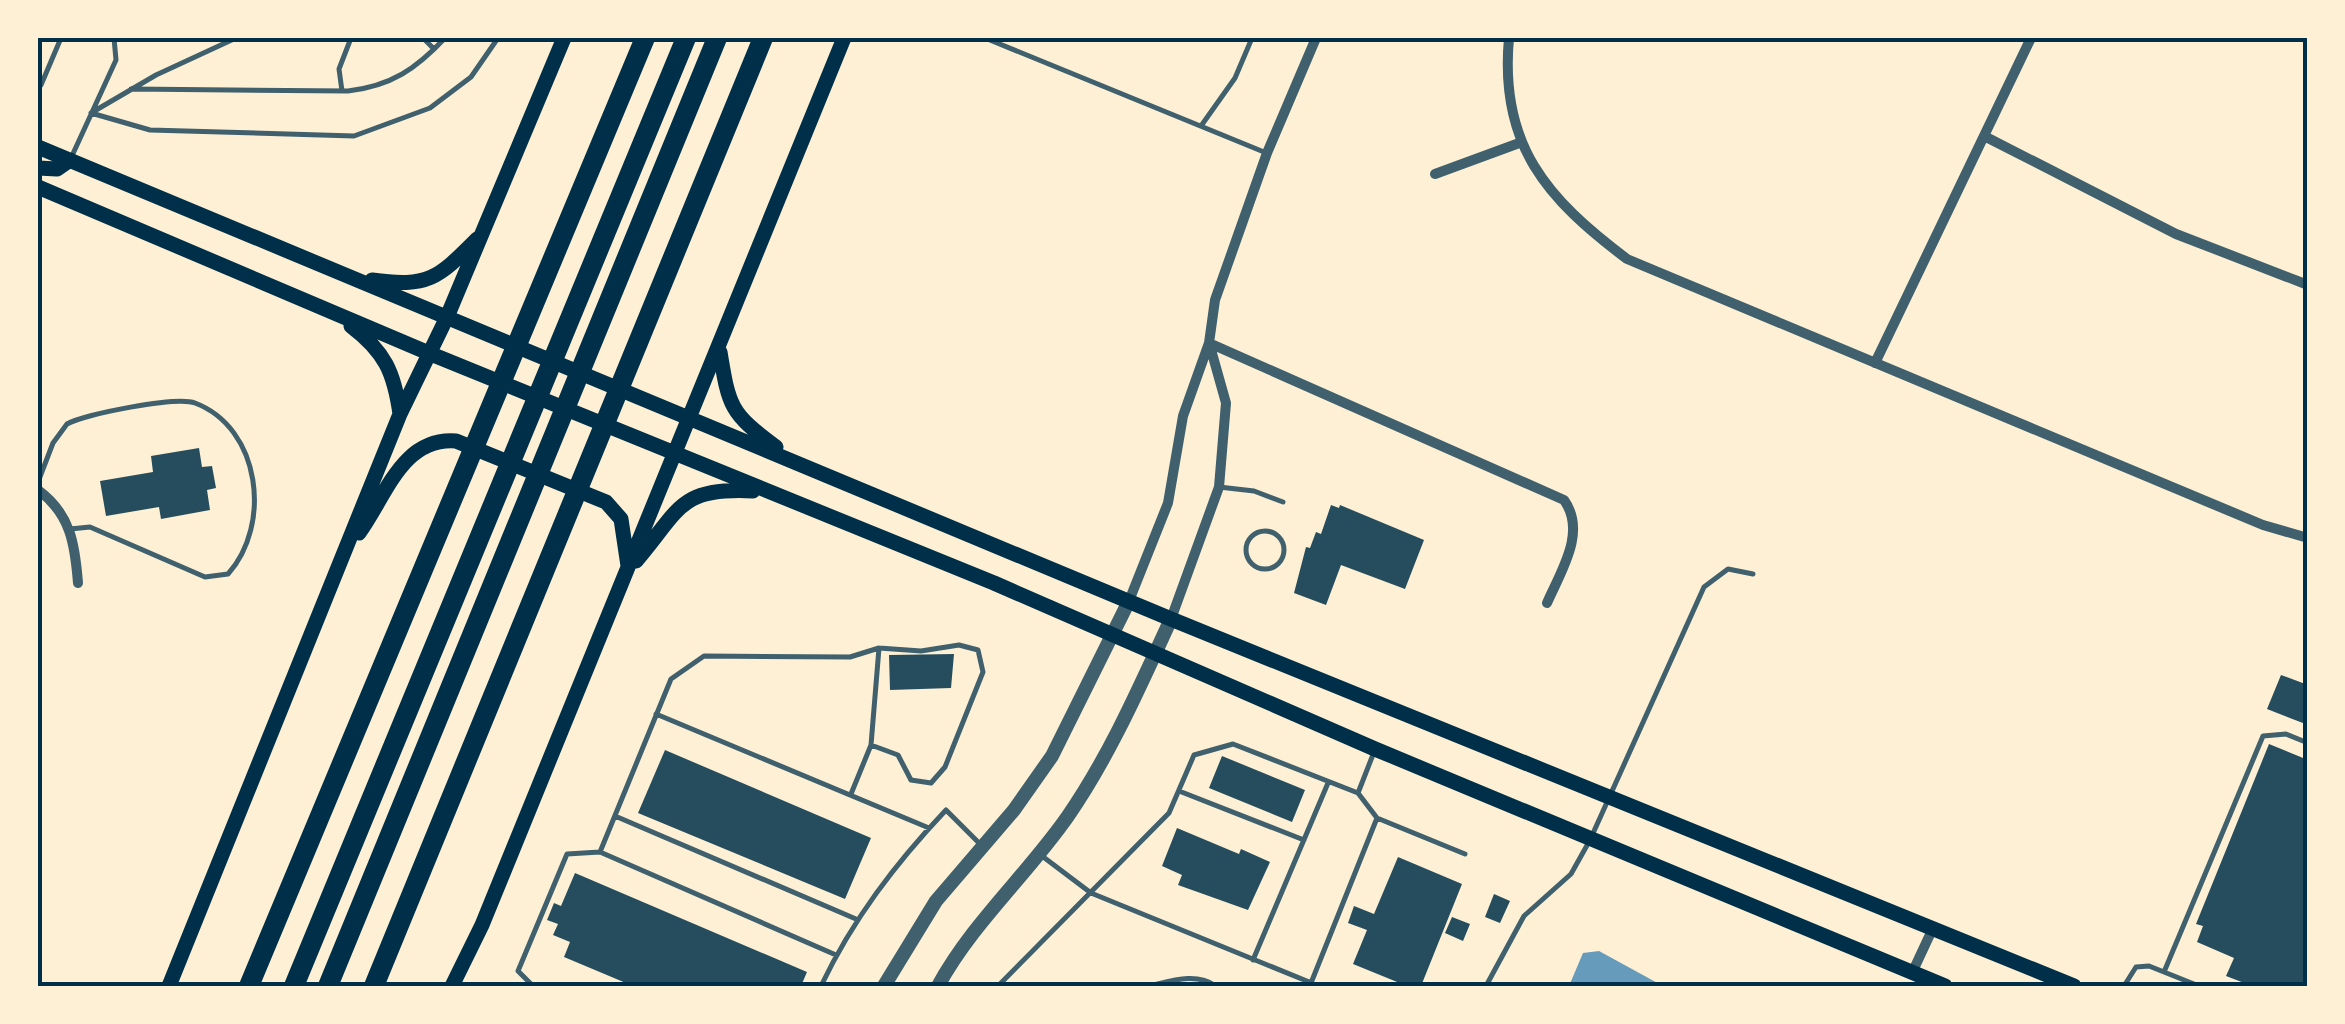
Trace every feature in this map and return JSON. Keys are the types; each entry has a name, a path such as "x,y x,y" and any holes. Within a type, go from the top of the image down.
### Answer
{"highway":[{"path":"249,986 645,38"},
{"path":"294,986 686,38"},
{"path":"328,986 519,512 717,38"},
{"path":"374,986 763,38"}],"main road":[{"path":"170,986 400,414 447,318 564,38"},
{"path":"452,986 482,925 844,38"},
{"path":"38,147 1171,619 2074,986"},
{"path":"38,168 57,169 70,160"},
{"path":"38,187 430,354 1156,651 1375,749 1944,986"},
{"path":"346,276 399,284 427,282 443,273 483,232"},
{"path":"332,312 378,346 394,375 400,414"},
{"path":"719,348 728,401 746,424 795,461"},
{"path":"343,555 382,502 400,466 434,439 456,440 606,502 620,520 628,570"},
{"path":"628,570 681,504 695,495 723,490 766,492"}],"street":[{"path":"884,986 936,901 980,844 1014,810 1052,756 1115,634 1168,503 1182,416 1209,343 1216,300 1267,153 1316,38"},
{"path":"1509,38 1509,78 1522,142 1537,176 1572,218 1626,259 2263,525 2308,538"},
{"path":"1875,363 2031,38"},
{"path":"1986,138 2176,234 2308,285"},
{"path":"1434,174 1522,142"},
{"path":"938,986 976,926 1090,781 1171,619 1219,487 1226,403 1209,343"},
{"path":"1209,343 1564,500 1573,512 1572,542 1547,603"},
{"path":"38,490 75,539 78,582"},
{"path":"1912,973 1933,928"}],"lane":[{"path":"38,84 41,85 61,38"},
{"path":"70,160 116,60 114,38"},
{"path":"91,112 236,38"},
{"path":"342,91 339,70 351,38"},
{"path":"423,38 434,50"},
{"path":"131,89 342,91 381,87 418,66 445,38"},
{"path":"91,112 150,130 354,136 430,108 471,77 498,38"},
{"path":"985,38 1267,153"},
{"path":"1201,126 1235,78 1252,38"},
{"path":"38,482 59,431 74,420 176,401 199,404 232,432 244,450 251,468 253,512 250,530 228,574 205,577 90,527 70,530"},
{"path":"1219,487 1254,490 1284,502"},
{"path":"1266,532 1277,536 1284,550 1276,566 1263,569 1252,564 1246,552 1249,540 1266,532"},
{"path":"1486,986 1524,916 1571,874 1590,840 1704,587 1728,569 1752,574"},
{"path":"600,852 671,678 704,656 850,658 880,648 921,650 959,645 978,650 983,672 945,767 931,783 911,780 898,755 872,745"},
{"path":"850,794 872,745 880,648"},
{"path":"656,714 929,828"},
{"path":"2164,972 2263,736 2286,734 2308,742"},
{"path":"998,986 1169,813 1194,755 1233,744 1358,793 1376,818 1465,854"},
{"path":"1358,793 1375,749"},
{"path":"1254,960 1329,782"},
{"path":"1178,791 1304,840"},
{"path":"821,986 856,919 899,859 946,810 980,844"},
{"path":"615,816 856,919"},
{"path":"1311,983 1376,818"},
{"path":"533,986 518,971 568,854 600,852 836,954"},
{"path":"1037,852 1091,893 1318,986"},
{"path":"2124,986 2136,967 2149,966 2200,986"},
{"path":"1149,986 1184,978 1208,980 1216,986"}],"water":[{"path":"1599,951 1663,986 1569,986 1583,953"}],"building":[{"path":"199,448 202,467 212,466 216,488 207,490 210,510 161,519 159,507 106,516 100,481 153,472 151,456"},
{"path":"1331,505 1340,505 1424,540 1405,589 1341,565 1326,605 1294,593 1306,547 1310,548 1316,532 1321,534"},
{"path":"954,654 951,688 890,690 889,655"},
{"path":"2281,675 2308,685 2308,725 2267,709"},
{"path":"2269,744 2308,760 2308,986 2252,986 2226,976 2234,958 2197,942 2203,926 2196,924"},
{"path":"665,750 871,838 845,899 638,813"},
{"path":"1222,756 1305,790 1292,822 1209,788"},
{"path":"1177,828 1239,854 1241,849 1270,862 1248,910 1178,885 1182,875 1162,866"},
{"path":"1398,857 1462,884 1421,986 1407,986 1353,964 1367,930 1348,923 1354,906 1374,914"},
{"path":"575,873 807,972 801,986 633,986 564,957 570,942 553,935 558,924 547,920 554,903 561,906"},
{"path":"1494,894 1510,901 1500,923 1485,917"},
{"path":"1452,917 1470,924 1463,941 1445,933"}]}
